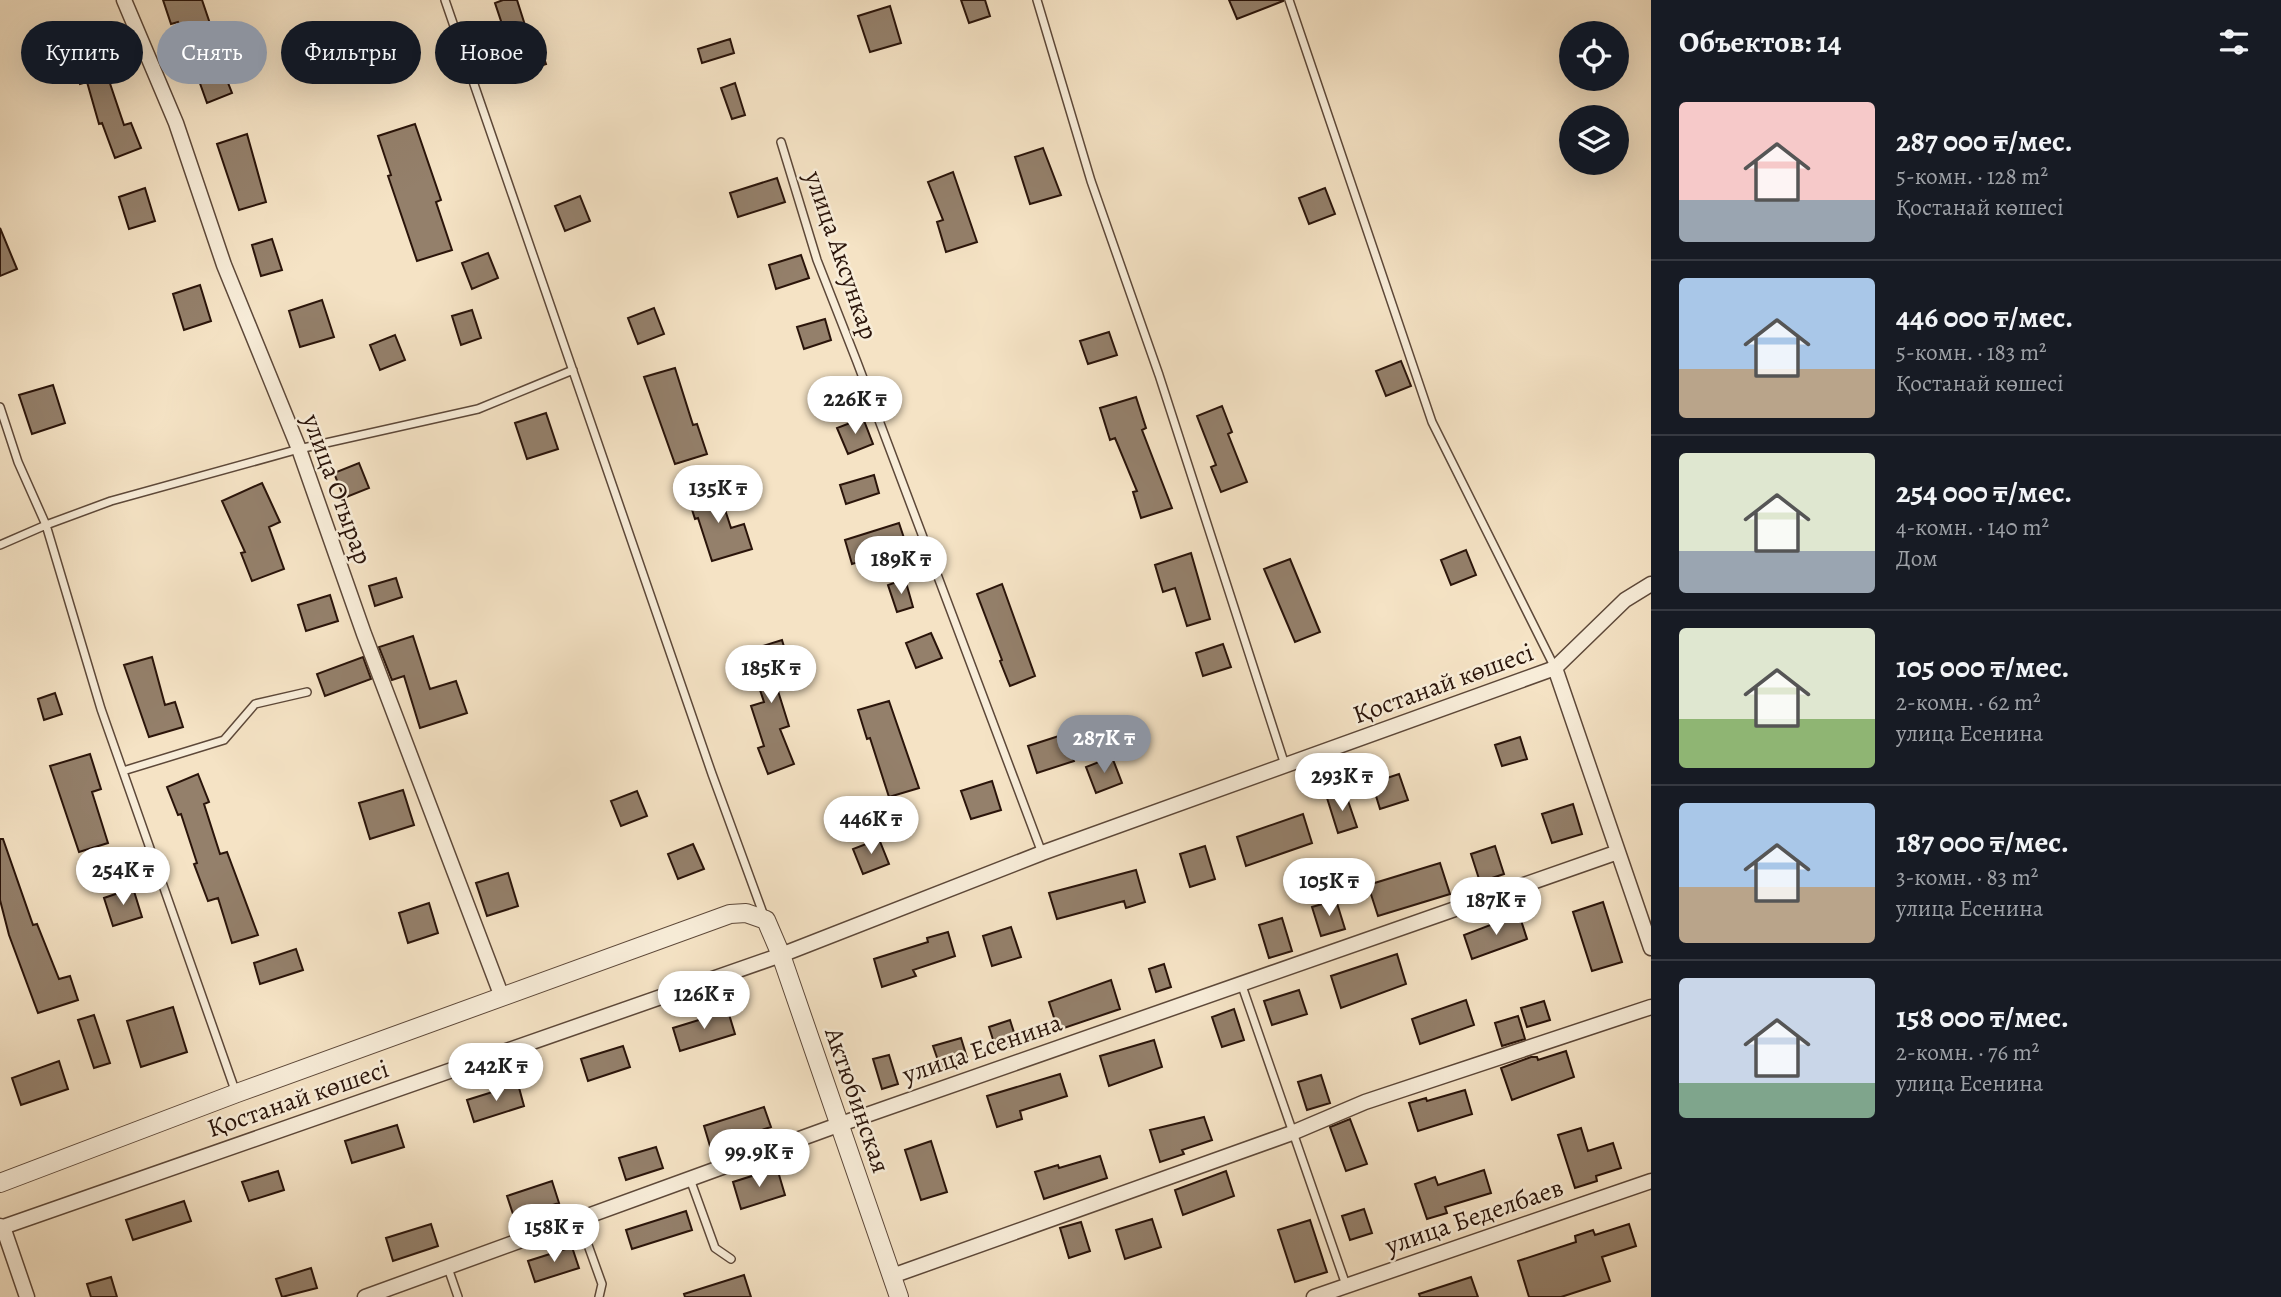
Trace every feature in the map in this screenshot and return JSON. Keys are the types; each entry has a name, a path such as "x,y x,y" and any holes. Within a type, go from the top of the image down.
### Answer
{"street":[{"name":"улица Отырар","path":"124,0 176,123 224,265 299,449 364,634 502,997"},
{"path":"1651,584 1625,600 1555,668 1651,948"},
{"name":"Қостанай көшесі","path":"1,1226 781,955 1042,853 1555,668"},
{"name":"улица Есенина","path":"365,1297 838,1125 1618,852"},
{"path":"1,1178 730,914 746,913 766,920"},
{"name":"Актюбинская","path":"766,920 781,955 900,1297"},
{"path":"892,1276 1292,1133 1365,1102 1651,1007"},
{"name":"улица Беделбаев","path":"1314,1297 1651,1181"},
{"path":"1,1226 27,1297"}],"lane":[{"path":"445,0 703,748 766,920"},
{"path":"1037,0 1091,181 1159,375 1285,766"},
{"path":"1289,0 1432,422 1555,668"},
{"name":"улица Аксункар","path":"781,142 817,260 858,362 1042,853"},
{"path":"0,545 111,501 299,449 478,408 573,370"},
{"path":"0,407 18,462 46,525 101,709 236,1093"},
{"path":"123,771 224,740 255,704 307,692"},
{"path":"1240,983 1346,1285"},
{"path":"690,1179 715,1248 731,1259"},
{"path":"579,1220 601,1284 599,1297"},
{"path":"448,1268 458,1297"}],"building":[{"path":"163,0 202,0 209,21 170,21"},
{"path":"517,0 524,21 501,21 495,3"},
{"path":"961,0 985,0 990,16 969,23"},
{"path":"1229,0 1283,0 1283,1 1237,19"},
{"path":"890,6 901,43 870,52 858,16"},
{"path":"730,39 734,53 702,63 698,49"},
{"path":"735,83 745,115 732,119 721,88"},
{"path":"88,84 110,84 124,125 131,123 141,148 115,158 102,123 99,124"},
{"path":"200,84 228,84 232,93 207,103"},
{"path":"415,124 441,200 436,202 452,250 417,261 388,176 391,175 378,136"},
{"path":"247,134 266,202 239,210 217,144"},
{"path":"1043,148 1061,195 1030,204 1015,157"},
{"path":"953,172 977,242 946,252 937,222 943,220 928,182"},
{"path":"777,178 785,202 738,217 730,193"},
{"path":"145,188 155,221 129,229 119,197"},
{"path":"1325,188 1335,214 1309,224 1299,198"},
{"path":"580,196 590,221 565,231 555,206"},
{"path":"0,228 17,269 0,276"},
{"path":"272,239 282,270 261,276 252,245"},
{"path":"488,253 498,278 472,289 462,263"},
{"path":"801,255 809,278 776,289 769,265"},
{"path":"200,285 211,321 184,330 173,294"},
{"path":"322,300 334,337 300,347 289,311"},
{"path":"654,308 664,334 638,344 628,318"},
{"path":"472,310 481,338 461,345 452,316"},
{"path":"825,319 831,340 804,349 797,327"},
{"path":"1109,332 1117,355 1088,364 1080,341"},
{"path":"395,335 405,360 380,370 370,345"},
{"path":"1401,361 1411,386 1386,396 1376,371"},
{"path":"675,368 693,425 697,424 707,454 675,464 644,377"},
{"path":"53,385 65,423 32,434 19,395"},
{"path":"1136,397 1146,428 1142,430 1172,508 1141,518 1133,492 1137,491 1115,438 1110,440 1100,408"},
{"path":"1222,406 1232,432 1228,434 1247,482 1221,492 1211,467 1216,465 1197,416"},
{"path":"546,413 558,449 527,459 515,423"},
{"path":"863,418 873,444 848,454 837,428"},
{"path":"359,463 369,488 344,498 334,473"},
{"path":"874,475 879,493 846,504 840,485"},
{"path":"262,483 280,522 269,527 284,569 252,581 241,553 245,552 222,501"},
{"path":"717,485 731,528 744,524 752,549 712,561 687,494"},
{"path":"899,523 907,547 852,564 845,540"},
{"path":"1466,550 1476,575 1451,585 1441,560"},
{"path":"1191,553 1210,619 1187,626 1175,588 1163,592 1155,565"},
{"path":"1290,559 1320,632 1295,642 1264,569"},
{"path":"396,578 402,597 375,606 369,586"},
{"path":"905,579 913,607 897,612 888,585"},
{"path":"1002,584 1035,676 1010,686 977,594"},
{"path":"330,595 338,621 306,631 298,605"},
{"path":"931,633 942,658 916,668 906,643"},
{"path":"413,636 430,689 456,681 467,713 420,728 404,676 392,680 379,647"},
{"path":"782,640 791,670 773,675 789,726 780,729 794,764 768,774 758,748 764,746 751,706 764,702 747,651"},
{"path":"1223,644 1231,667 1203,676 1196,653"},
{"path":"152,657 165,705 175,702 183,727 149,737 124,665"},
{"path":"363,657 371,679 325,696 317,674"},
{"path":"55,693 62,714 44,720 38,699"},
{"path":"889,701 919,788 889,797 858,710"},
{"path":"1065,734 1074,761 1037,773 1028,746"},
{"path":"1520,737 1527,759 1502,766 1495,745"},
{"path":"90,754 101,789 92,792 108,843 79,852 50,766"},
{"path":"1112,757 1122,783 1096,793 1086,767"},
{"path":"198,774 209,802 204,804 220,854 227,852 258,935 232,943 218,898 208,901 194,864 197,863 181,814 178,815 167,787"},
{"path":"1399,774 1408,800 1380,809 1372,783"},
{"path":"992,781 1001,810 971,819 961,791"},
{"path":"403,790 414,825 370,839 359,803"},
{"path":"637,791 647,816 621,826 611,801"},
{"path":"1345,792 1357,827 1338,833 1327,798"},
{"path":"1573,804 1582,834 1552,843 1542,814"},
{"path":"1303,814 1312,843 1246,866 1237,837"},
{"path":"0,839 3,839 33,925 37,924 59,979 70,976 78,1000 38,1013 9,935 0,900"},
{"path":"879,839 889,864 863,874 853,849"},
{"path":"693,844 704,869 678,879 668,854"},
{"path":"1205,846 1215,879 1190,887 1180,854"},
{"path":"1495,846 1504,874 1480,882 1471,854"},
{"path":"1440,863 1450,894 1378,916 1368,885"},
{"path":"1136,870 1145,902 1126,908 1124,901 1057,919 1049,893"},
{"path":"508,873 518,906 487,916 476,883"},
{"path":"133,888 142,917 113,926 104,898"},
{"path":"1336,900 1345,929 1321,936 1312,907"},
{"path":"1603,902 1622,962 1592,971 1573,912"},
{"path":"429,903 438,933 408,943 399,913"},
{"path":"1519,914 1527,939 1472,959 1464,935"},
{"path":"1282,918 1292,951 1269,958 1259,925"},
{"path":"1011,927 1021,957 992,966 983,936"},
{"path":"948,932 955,956 913,970 916,976 882,987 874,959 928,942 927,938"},
{"path":"296,949 303,970 260,984 254,963"},
{"path":"1397,954 1406,984 1341,1008 1331,976"},
{"path":"1164,964 1171,987 1156,992 1149,969"},
{"path":"1111,980 1120,1009 1058,1030 1049,1002"},
{"path":"1299,990 1307,1014 1272,1025 1264,1001"},
{"path":"1466,1000 1474,1025 1420,1044 1412,1019"},
{"path":"1544,1001 1550,1020 1527,1027 1521,1008"},
{"path":"173,1007 187,1052 141,1067 127,1021"},
{"path":"1234,1009 1244,1040 1222,1047 1212,1017"},
{"path":"728,1011 735,1034 680,1051 673,1028"},
{"path":"94,1015 110,1063 94,1068 78,1020"},
{"path":"1518,1016 1525,1039 1502,1046 1495,1023"},
{"path":"1010,1020 1017,1042 996,1049 989,1027"},
{"path":"961,1038 968,1061 941,1069 933,1046"},
{"path":"1154,1040 1162,1067 1109,1086 1100,1056"},
{"path":"623,1046 630,1067 588,1081 581,1059"},
{"path":"1566,1051 1574,1077 1512,1100 1501,1068 1531,1057 1537,1057 1538,1060"},
{"path":"889,1055 898,1084 882,1089 873,1059"},
{"path":"59,1061 68,1089 21,1105 12,1078"},
{"path":"1060,1074 1067,1096 1020,1111 1022,1119 997,1127 987,1096"},
{"path":"1321,1075 1330,1103 1307,1110 1298,1082"},
{"path":"518,1084 524,1106 474,1122 467,1100"},
{"path":"1465,1090 1472,1114 1418,1131 1409,1103 1426,1098 1427,1101"},
{"path":"764,1107 771,1127 710,1146 704,1126"},
{"path":"1204,1117 1212,1140 1182,1150 1184,1154 1160,1162 1150,1130"},
{"path":"1350,1119 1367,1164 1346,1171 1330,1127"},
{"path":"397,1125 404,1147 352,1163 345,1141"},
{"path":"1581,1128 1588,1151 1613,1143 1621,1168 1596,1176 1597,1181 1575,1188 1558,1135"},
{"path":"931,1141 947,1192 921,1200 905,1150"},
{"path":"656,1147 663,1168 626,1180 619,1158"},
{"path":"1100,1156 1107,1178 1044,1199 1035,1172"},
{"path":"777,1168 785,1195 741,1209 733,1182"},
{"path":"1484,1170 1491,1193 1445,1207 1447,1213 1427,1219 1415,1184 1435,1177 1438,1185"},
{"path":"278,1171 284,1190 249,1201 242,1182"},
{"path":"1226,1171 1234,1196 1183,1215 1175,1190"},
{"path":"552,1181 559,1203 514,1217 507,1196"},
{"path":"184,1201 191,1221 133,1240 126,1220"},
{"path":"1364,1209 1372,1233 1350,1240 1342,1216"},
{"path":"686,1211 692,1230 632,1249 626,1230"},
{"path":"1152,1219 1161,1247 1125,1259 1116,1230"},
{"path":"1310,1220 1327,1272 1295,1282 1278,1230"},
{"path":"1081,1222 1090,1251 1069,1258 1060,1228"},
{"path":"431,1224 438,1246 393,1261 386,1238"},
{"path":"1629,1224 1636,1246 1602,1257 1610,1281 1561,1297 1529,1297 1518,1261 1576,1242 1575,1236 1593,1230 1595,1235"},
{"path":"572,1247 579,1268 535,1282 528,1261"},
{"path":"311,1268 317,1288 282,1297 276,1279"},
{"path":"744,1275 751,1297 685,1297 684,1294"},
{"path":"111,1277 117,1297 91,1297 87,1284"},
{"path":"1471,1277 1478,1297 1420,1297 1419,1294"}]}
